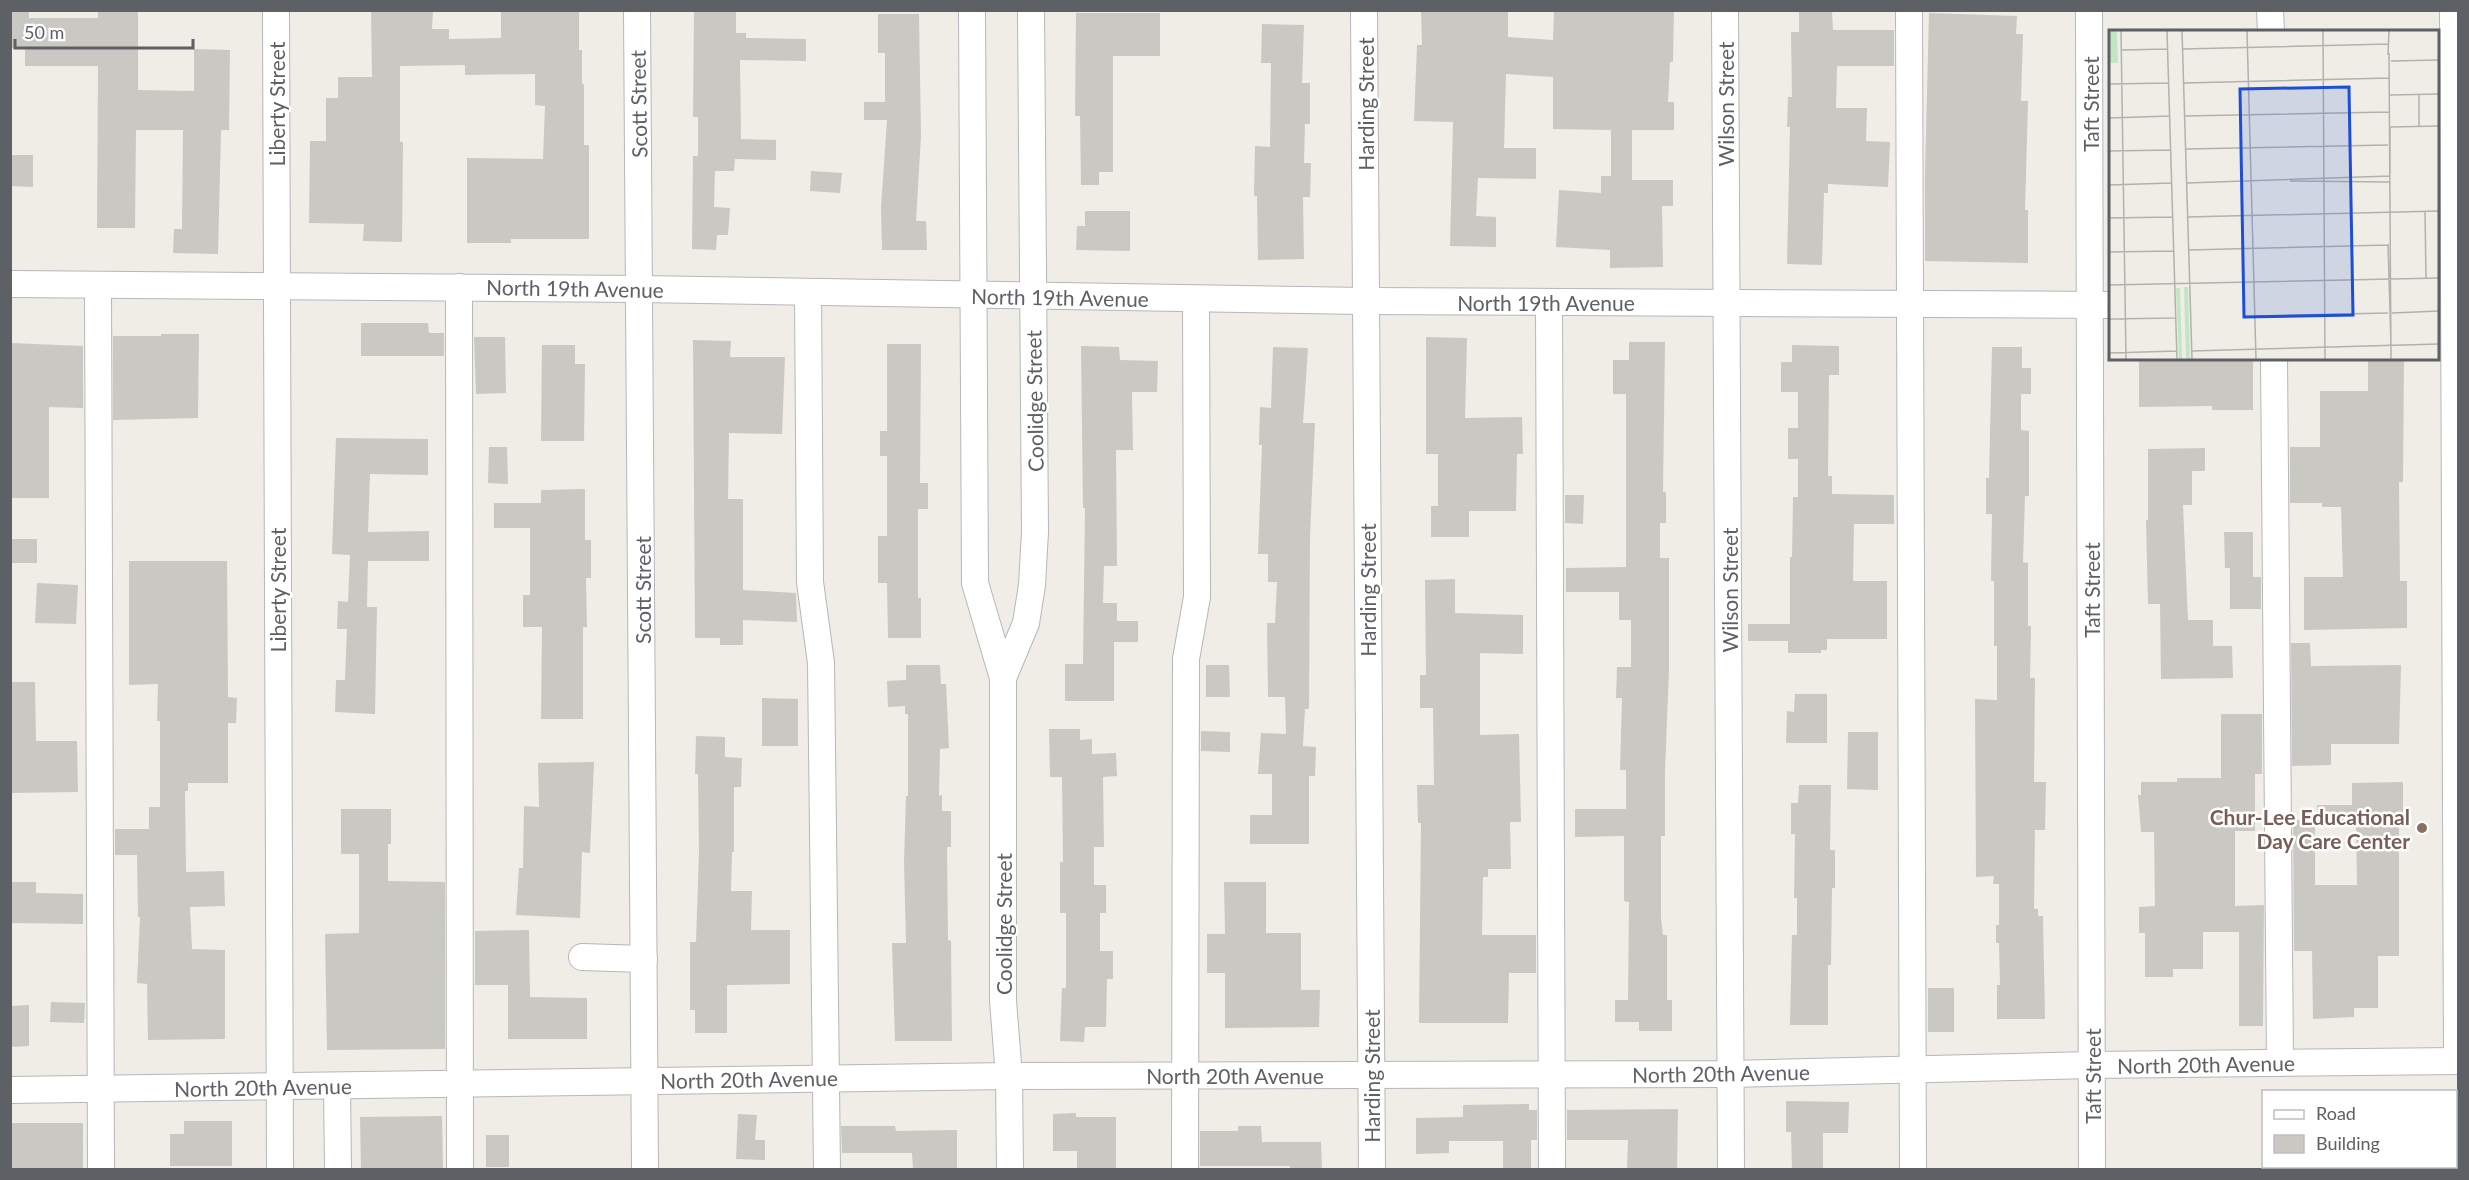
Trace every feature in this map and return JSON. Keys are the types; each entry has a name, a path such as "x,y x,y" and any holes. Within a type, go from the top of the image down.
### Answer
{"street":[{"name":"Liberty Street","path":"276,10 280,1170"},
{"name":"Scott Street","path":"637,10 645,1170"},
{"name":"Coolidge Street","path":"972,10 975,583 1003,678 1003,1001 1009,1076 1010,1170"},
{"name":"Coolidge Street","path":"1003,678 1026,623 1032,585 1035,532 1031,10"},
{"name":"Harding Street","path":"1364,10 1372,1170"},
{"name":"Wilson Street","path":"1725,10 1731,1170"},
{"path":"1909,10 1913,1170"},
{"name":"Taft Street","path":"2090,10 2101,304 2091,1065 2092,1170"},
{"path":"2271,10 2271,30"},
{"path":"2453,10 2450,310 2458,1061"},
{"name":"North 19th Avenue","path":"10,284 640,289 1365,301 2101,304"},
{"path":"98,285 101,1170"},
{"path":"459,287 460,1170"},
{"path":"808,292 810,582 821,663 827,1170"},
{"path":"1185,1170 1186,659 1197,597 1196,299"},
{"path":"1549,302 1552,1170"},
{"path":"2274,360 2280,1063"},
{"path":"582,957 644,959"},
{"name":"North 20th Avenue","path":"10,1090 1009,1076 1731,1074 2091,1065 2458,1061"},
{"path":"337,1087 338,1170"}],"building":[{"path":"10,10 29,10 29,18 98,18 98,10 138,10 138,90 194,91 194,49 230,50 229,130 221,130 218,254 173,253 174,229 182,229 183,130 136,130 135,228 97,228 98,66 25,66 25,48 10,48"},
{"path":"371,10 433,10 432,29 449,29 449,39 501,38 501,10 579,10 579,50 582,50 582,84 584,84 584,145 589,145 589,239 511,239 511,243 467,243 467,158 543,159 545,106 535,105 535,74 465,75 465,65 400,66 400,142 403,142 402,242 363,241 364,224 309,223 310,141 326,141 326,98 338,98 338,77 372,77"},
{"path":"694,10 736,10 736,33 746,33 746,38 806,39 806,61 740,60 741,139 776,140 776,160 735,159 734,171 715,171 714,207 730,208 728,235 717,235 716,250 692,249 693,156 698,156 698,117 693,117"},
{"path":"1421,10 1508,10 1508,37 1553,40 1554,10 1674,10 1673,62 1670,62 1668,102 1674,102 1674,130 1632,130 1632,180 1673,180 1673,206 1662,206 1663,267 1610,268 1610,250 1556,247 1559,190 1601,193 1601,176 1611,176 1611,130 1553,129 1553,77 1506,74 1504,148 1536,148 1536,179 1478,178 1476,216 1496,217 1496,247 1450,246 1453,122 1414,121 1417,45 1422,45"},
{"path":"1832,11 1833,30 1894,30 1894,66 1837,66 1836,108 1867,108 1866,141 1890,142 1888,187 1828,184 1828,193 1824,193 1822,265 1787,264 1790,127 1787,127 1788,97 1792,97 1791,32 1799,32 1799,12"},
{"path":"1076,13 1160,13 1160,56 1113,56 1113,172 1099,172 1099,185 1081,185 1080,116 1075,116"},
{"path":"1929,13 2017,16 2016,34 2023,34 2021,101 2028,101 2025,210 2028,210 2028,263 1925,261"},
{"path":"878,14 919,14 921,136 916,221 926,221 927,250 882,250 881,207 887,120 864,120 864,102 885,102 885,53 878,53"},
{"path":"1262,24 1304,25 1302,83 1310,83 1310,124 1305,124 1304,163 1311,163 1310,197 1303,197 1304,259 1258,260 1257,196 1254,196 1255,146 1270,147 1271,63 1261,63"},
{"path":"10,155 33,155 33,187 10,186"},
{"path":"811,171 842,173 840,193 810,191"},
{"path":"1085,211 1130,211 1130,251 1076,250 1077,226 1085,226"},
{"path":"361,323 428,323 429,333 444,333 444,356 361,356"},
{"path":"161,334 199,334 198,418 113,420 113,336 161,336"},
{"path":"474,337 505,337 506,393 476,394"},
{"path":"1426,337 1467,338 1465,418 1522,417 1523,454 1517,454 1516,511 1469,511 1469,537 1431,537 1431,506 1438,506 1438,454 1426,454"},
{"path":"693,340 731,341 730,357 785,357 782,434 729,433 728,499 743,499 743,590 796,593 797,622 743,620 743,645 720,645 720,638 695,638"},
{"path":"1629,342 1665,342 1663,492 1666,492 1666,523 1660,523 1660,558 1669,558 1669,669 1665,836 1661,836 1661,918 1663,935 1667,935 1667,1000 1672,1000 1672,1031 1639,1031 1639,1022 1615,1022 1615,1000 1628,1000 1629,902 1624,901 1624,836 1575,837 1575,809 1626,809 1626,770 1620,770 1622,698 1616,698 1617,667 1631,667 1631,620 1619,620 1619,592 1566,592 1566,568 1626,567 1626,394 1613,394 1613,360 1629,360"},
{"path":"10,343 83,346 83,408 49,407 49,498 10,498"},
{"path":"887,344 921,344 920,483 928,483 928,509 918,509 918,598 921,598 921,638 888,638 887,583 878,583 878,536 887,536 887,456 880,456 880,431 887,431"},
{"path":"542,345 575,345 575,364 585,364 584,441 541,441"},
{"path":"1792,345 1839,346 1839,375 1829,375 1828,476 1832,476 1832,494 1894,495 1894,524 1854,524 1853,581 1887,581 1887,639 1827,639 1827,650 1821,650 1821,653 1788,653 1788,641 1748,641 1748,624 1790,624 1790,557 1792,557 1793,497 1798,497 1798,459 1788,459 1788,428 1798,428 1798,392 1781,392 1781,362 1792,362"},
{"path":"1081,346 1119,347 1120,360 1158,361 1157,392 1132,392 1133,450 1116,450 1117,566 1104,566 1103,603 1117,603 1117,621 1138,621 1138,642 1114,642 1114,701 1065,701 1065,664 1083,664 1085,508 1083,508"},
{"path":"1273,347 1308,348 1303,423 1315,423 1310,537 1309,709 1305,709 1303,746 1316,747 1315,776 1309,776 1309,844 1250,844 1250,815 1272,815 1272,774 1258,774 1261,733 1286,734 1285,697 1268,697 1267,623 1275,623 1277,582 1268,582 1268,554 1258,554 1262,445 1259,445 1260,407 1271,408"},
{"path":"1992,347 2022,347 2022,368 2031,368 2031,394 2021,394 2021,430 2029,431 2029,496 2025,496 2023,562 2028,563 2028,626 2031,626 2030,678 2035,678 2034,782 2046,782 2045,830 2035,830 2034,909 2038,909 2038,916 2043,916 2045,1019 1997,1019 1997,985 2000,985 1999,943 1996,943 1996,925 1999,925 1999,884 1993,884 1994,876 1976,877 1975,699 1997,700 1994,581 1991,581 1992,514 1986,514"},
{"path":"2139,360 2253,360 2253,410 2212,410 2212,406 2139,407"},
{"path":"2368,360 2404,360 2403,482 2399,482 2400,581 2407,581 2407,628 2304,630 2304,577 2343,577 2341,507 2322,507 2322,503 2290,503 2290,447 2320,447 2320,391 2368,391"},
{"path":"336,438 428,439 428,475 370,474 368,532 429,531 429,561 368,561 367,607 377,607 375,714 335,712 336,680 345,680 347,629 337,629 338,601 348,602 350,555 332,554"},
{"path":"489,447 507,447 508,484 488,483"},
{"path":"2205,448 2205,471 2192,471 2192,505 2183,505 2188,620 2213,620 2213,646 2232,646 2233,678 2161,679 2160,604 2148,604 2146,520 2148,520 2148,449"},
{"path":"585,489 585,540 591,540 591,578 586,578 587,627 583,627 583,719 541,719 542,627 523,627 523,595 530,595 530,528 494,528 494,503 541,503 541,490"},
{"path":"1565,495 1584,495 1583,524 1565,523"},
{"path":"2224,532 2253,532 2253,577 2261,577 2261,609 2230,609 2230,568 2225,568"},
{"path":"10,539 37,539 37,563 10,563"},
{"path":"129,561 227,561 228,697 237,698 236,723 228,723 228,783 188,783 188,791 185,791 186,872 224,871 225,906 190,907 192,949 225,950 225,1039 148,1040 147,984 137,983 140,917 138,917 137,855 115,855 115,829 149,829 149,807 160,807 158,684 129,685"},
{"path":"1455,579 1455,613 1523,615 1523,654 1480,653 1480,735 1519,734 1521,822 1510,822 1511,869 1488,869 1488,877 1483,877 1482,935 1536,935 1536,973 1509,973 1508,1023 1419,1023 1421,823 1418,823 1417,785 1434,785 1433,708 1420,708 1420,675 1426,675 1425,580"},
{"path":"37,583 78,585 76,624 35,623"},
{"path":"2291,643 2310,643 2311,666 2401,665 2399,744 2331,744 2331,765 2292,766"},
{"path":"906,665 940,665 941,684 946,684 949,748 940,749 939,796 942,795 942,811 951,811 951,847 947,847 952,1041 895,1041 892,943 906,943 904,862 906,796 908,796 908,714 905,714 905,706 888,707 887,681 906,680"},
{"path":"1206,665 1229,665 1230,697 1206,697"},
{"path":"10,682 35,682 36,741 77,741 78,792 10,793"},
{"path":"1795,694 1827,694 1827,743 1786,743 1787,711 1794,712"},
{"path":"762,698 798,699 798,746 762,746"},
{"path":"2221,714 2262,714 2262,774 2255,774 2255,831 2235,831 2235,906 2264,905 2263,1026 2239,1026 2239,932 2203,932 2203,969 2173,969 2173,977 2145,977 2145,933 2139,933 2139,907 2155,906 2154,832 2141,832 2138,795 2141,795 2141,782 2177,782 2177,778 2221,778"},
{"path":"1049,729 1080,729 1080,740 1092,739 1092,754 1116,753 1117,776 1103,777 1104,847 1094,847 1094,885 1106,885 1106,913 1100,913 1100,951 1113,951 1113,979 1107,979 1106,1027 1085,1027 1084,1042 1060,1041 1062,988 1066,988 1066,913 1060,913 1060,862 1063,862 1062,777 1050,777"},
{"path":"1201,731 1230,732 1230,752 1201,751"},
{"path":"1848,732 1878,732 1878,790 1847,789"},
{"path":"696,736 725,737 725,757 742,758 741,787 734,787 734,852 732,852 731,891 752,891 751,930 790,930 790,984 727,985 727,1033 695,1033 695,1010 690,1010 690,942 696,942 699,852 698,774 695,774"},
{"path":"594,762 590,853 582,852 580,918 516,915 519,868 523,868 524,806 539,807 538,763"},
{"path":"2403,782 2403,821 2399,821 2399,956 2378,956 2378,1008 2354,1008 2354,1017 2313,1019 2312,951 2294,951 2293,820 2315,820 2315,885 2357,885 2356,822 2317,822 2317,805 2352,805 2352,783"},
{"path":"1799,785 1831,785 1830,850 1835,850 1835,888 1832,888 1831,965 1828,965 1828,1025 1790,1025 1792,935 1797,935 1797,898 1794,898 1795,834 1791,834 1791,803 1798,803"},
{"path":"341,809 391,809 388,881 445,882 445,1049 327,1050 325,934 359,933 359,854 341,854"},
{"path":"10,882 36,882 36,893 83,894 83,924 10,923"},
{"path":"1224,882 1266,882 1266,933 1301,933 1301,990 1320,990 1319,1027 1225,1028 1225,973 1207,973 1207,934 1225,934"},
{"path":"529,930 530,997 587,998 587,1039 508,1039 508,985 475,985 475,931"},
{"path":"1928,988 1954,988 1954,1032 1928,1032"},
{"path":"51,1002 85,1003 84,1023 50,1022"},
{"path":"29,1005 29,1046 10,1047 10,1006"},
{"path":"1786,1101 1849,1102 1848,1133 1823,1133 1823,1170 1792,1170 1791,1132 1786,1132"},
{"path":"1529,1104 1529,1110 1537,1110 1537,1140 1531,1140 1531,1170 1503,1170 1503,1141 1449,1141 1449,1153 1416,1154 1416,1118 1463,1117 1463,1105"},
{"path":"1678,1109 1677,1170 1627,1170 1628,1140 1567,1140 1567,1110"},
{"path":"1076,1113 1076,1117 1116,1117 1116,1170 1077,1170 1077,1151 1053,1151 1053,1114"},
{"path":"738,1114 757,1115 755,1140 765,1140 765,1160 736,1159"},
{"path":"442,1116 443,1170 361,1170 360,1117"},
{"path":"184,1121 232,1121 232,1166 170,1166 170,1134 184,1134"},
{"path":"10,1123 83,1123 83,1170 10,1170"},
{"path":"841,1126 895,1126 896,1131 957,1130 957,1170 913,1170 912,1153 842,1153"},
{"path":"1238,1126 1261,1126 1262,1142 1321,1142 1322,1170 1290,1170 1290,1166 1200,1166 1200,1131 1238,1131"},
{"path":"486,1135 509,1135 509,1167 486,1167"}],"place":[{"name":"Chur-Lee Educational Day Care Center","path":"2422,828"}]}
